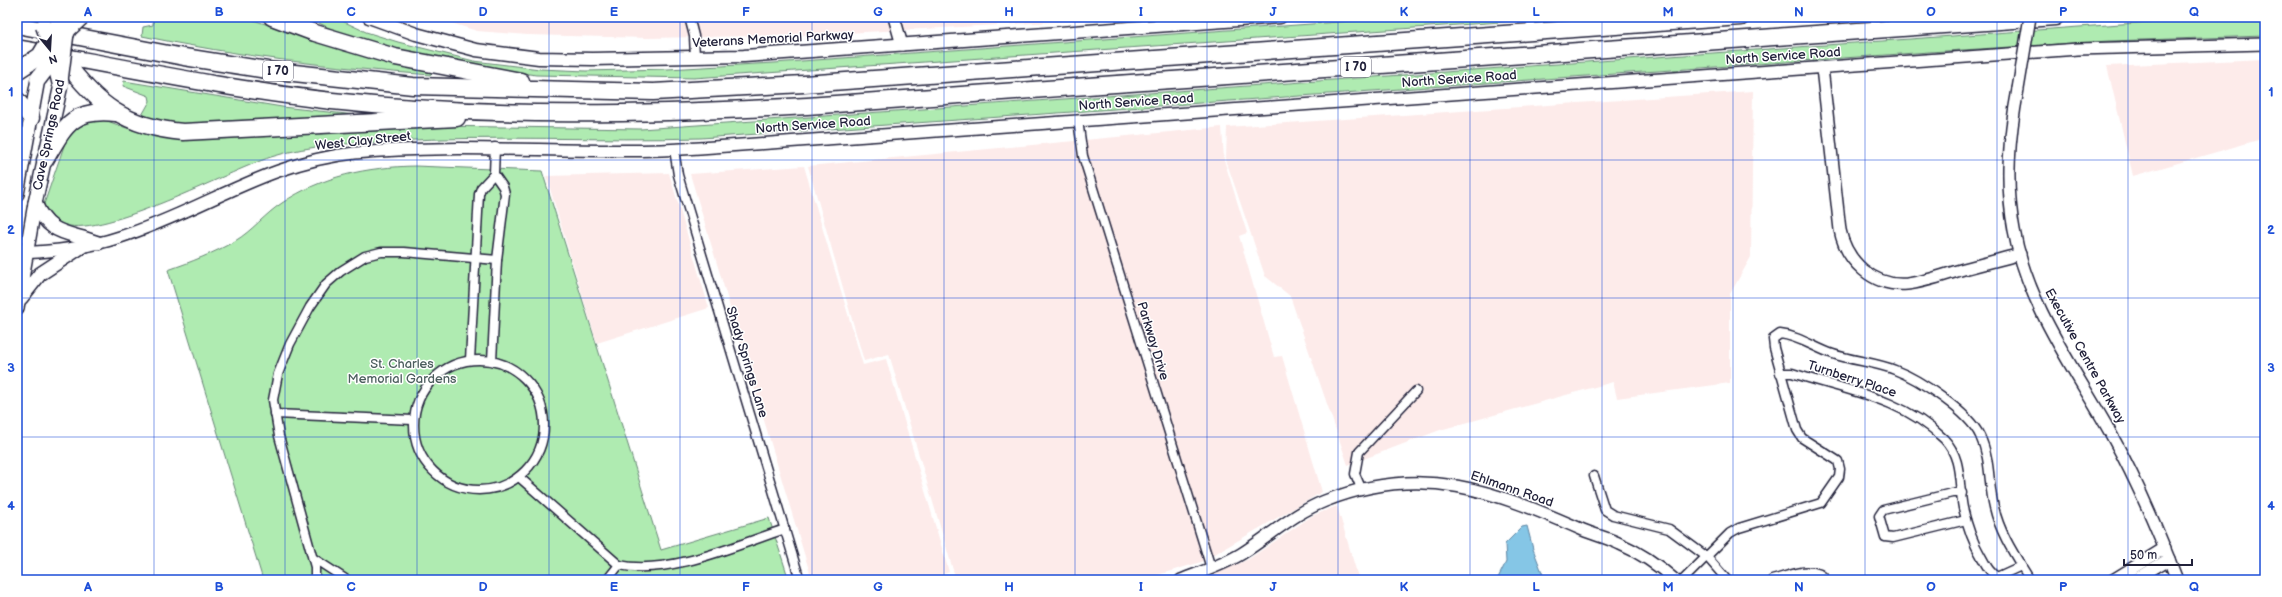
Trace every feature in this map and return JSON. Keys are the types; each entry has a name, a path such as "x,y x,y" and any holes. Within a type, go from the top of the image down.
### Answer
{"highway":[{"path":"17,71 54,33 81,17"},
{"path":"272,17 375,52 425,64 516,79 542,89"},
{"name":"I 70","path":"17,25 184,57 320,76 413,86 653,92 719,89 1741,17"},
{"name":"I 70","path":"17,48 263,92 355,103 506,113 656,114 784,107 2055,17"},
{"path":"38,79 54,33"},
{"path":"54,33 82,84 102,104 143,125 183,132 429,121 506,113"},
{"path":"54,33 61,85"},
{"path":"17,100 31,118"},
{"path":"45,160 64,127 71,120 91,111 117,113"}],"main road":[{"name":"Veterans Memorial Parkway","path":"368,17 448,43 506,54 564,59 695,57 902,45 1209,20 1280,17"},
{"name":"Cave Springs Road","path":"17,192 38,79"},
{"name":"Cave Springs Road","path":"18,304 22,253 45,160 61,85"},
{"path":"35,203 44,221 55,230 78,235 98,243"},
{"path":"18,304 40,274 81,247"}],"street":[{"path":"689,17 694,36 695,57"},
{"path":"894,17 902,45"},
{"name":"Executive Centre Parkway","path":"2030,17 2008,159 2008,196 2020,254 2042,311 2135,478 2177,580"},
{"name":"North Service Road","path":"656,150 2078,49 2265,44"},
{"path":"1822,68 1840,230 1844,246 1856,264 1868,274 1883,281 1905,284 2020,254"},
{"name":"Parkway Drive","path":"1078,120 1084,156 1211,568"},
{"path":"492,361 497,260 505,194 503,187 494,174 495,147"},
{"name":"West Clay Street","path":"22,253 81,247 135,232 258,177 309,160 355,153 392,150 495,147 656,150"},
{"name":"Shady Springs Lane","path":"674,149 678,175 800,580"},
{"path":"470,360 479,194 481,188 494,174"},
{"path":"315,580 313,558 279,436 273,400 278,374 290,344 310,307 326,284 341,271 365,256 381,252 404,252 497,260"},
{"name":"Turnberry Place","path":"1683,580 1707,557 1721,540 1739,528 1821,503 1839,478 1840,469 1838,461 1802,438 1797,430 1780,373 1773,340 1780,334 1790,335 1821,350 1845,359 1895,370 1920,383 1947,402 1970,422 1979,435 1988,456 1993,506 1999,525 2030,580"},
{"path":"470,360 492,361 509,367 524,378 536,393 543,410 544,428 541,447 532,463 519,477 503,486 484,491 465,490 448,483 432,472 421,457 414,439 413,420 416,403 429,383 437,374 453,365 470,360"},
{"name":"Turnberry Place","path":"1780,373 1792,373 1894,404 1944,440 1955,454 1960,469 1966,520 1972,540 1990,573 1997,577 2022,566"},
{"path":"1361,488 1355,474 1359,452 1416,392"},
{"path":"275,414 413,420"},
{"path":"1594,476 1605,510 1613,515 1668,529 1707,557 1727,580"},
{"path":"519,477 619,565 635,569 676,564 785,529"},
{"name":"Ehlmann Road","path":"1181,580 1242,553 1281,525 1312,507 1361,488 1395,482 1420,481 1459,486 1489,493 1619,543 1641,554 1675,580"},
{"path":"1962,493 1952,493 1883,510 1879,516 1885,537 1893,538 1966,520"},
{"path":"2113,580 2165,548"},
{"path":"313,558 347,580"},
{"path":"2134,580 2169,559"},
{"path":"607,580 619,565"},
{"path":"1772,580 1814,571 1822,573 1826,580"}],"shaded area":[{"path":"432,17 1151,17 807,35 648,38 528,35 477,31"},
{"path":"2265,59 2265,138 2133,176 2107,66"},
{"path":"1753,91 1751,257 1730,294 1730,383 1617,398 1613,382 1440,430 1348,465 1290,296 1265,276 1226,160 1227,127"},
{"path":"1222,127 1224,160 1247,233 1239,236 1274,357 1282,356 1322,492 1201,562 1141,580 956,580 889,354 864,361 808,166"},
{"path":"804,166 863,365 886,359 949,572 929,580 812,580 690,174"},
{"path":"669,173 709,308 597,343 546,176"},
{"path":"1337,506 1359,580 1203,580 1249,559 1312,516"}],"green space":[{"path":"153,17 244,17 355,53 432,73 431,75 322,65 214,50 142,36 143,27 153,25"},
{"path":"307,17 334,17 366,32 398,42 474,61 540,69 586,71 668,69 774,63 1407,17 1573,17 694,78 536,75 473,66 385,47 343,35"},
{"path":"2220,17 2265,17 2265,36 2109,41 1929,52 701,138 470,138 347,144 301,149 271,157 136,213 108,222 84,226 65,225 52,217 44,204 65,143 75,126 98,117 142,133 189,140 433,126 641,129"},
{"path":"124,81 282,107 356,115 356,120 195,124 163,123 141,117 150,101 149,96 123,86"},
{"name":"St. Charles Memorial Gardens","path":"415,166 542,171 661,550 769,518 789,580 263,580 168,270 202,257 235,241 276,207 313,186 362,171 380,168"}],"water":[{"path":"1527,526 1533,549 1545,580 1497,580 1506,562 1505,544 1522,527"}]}
